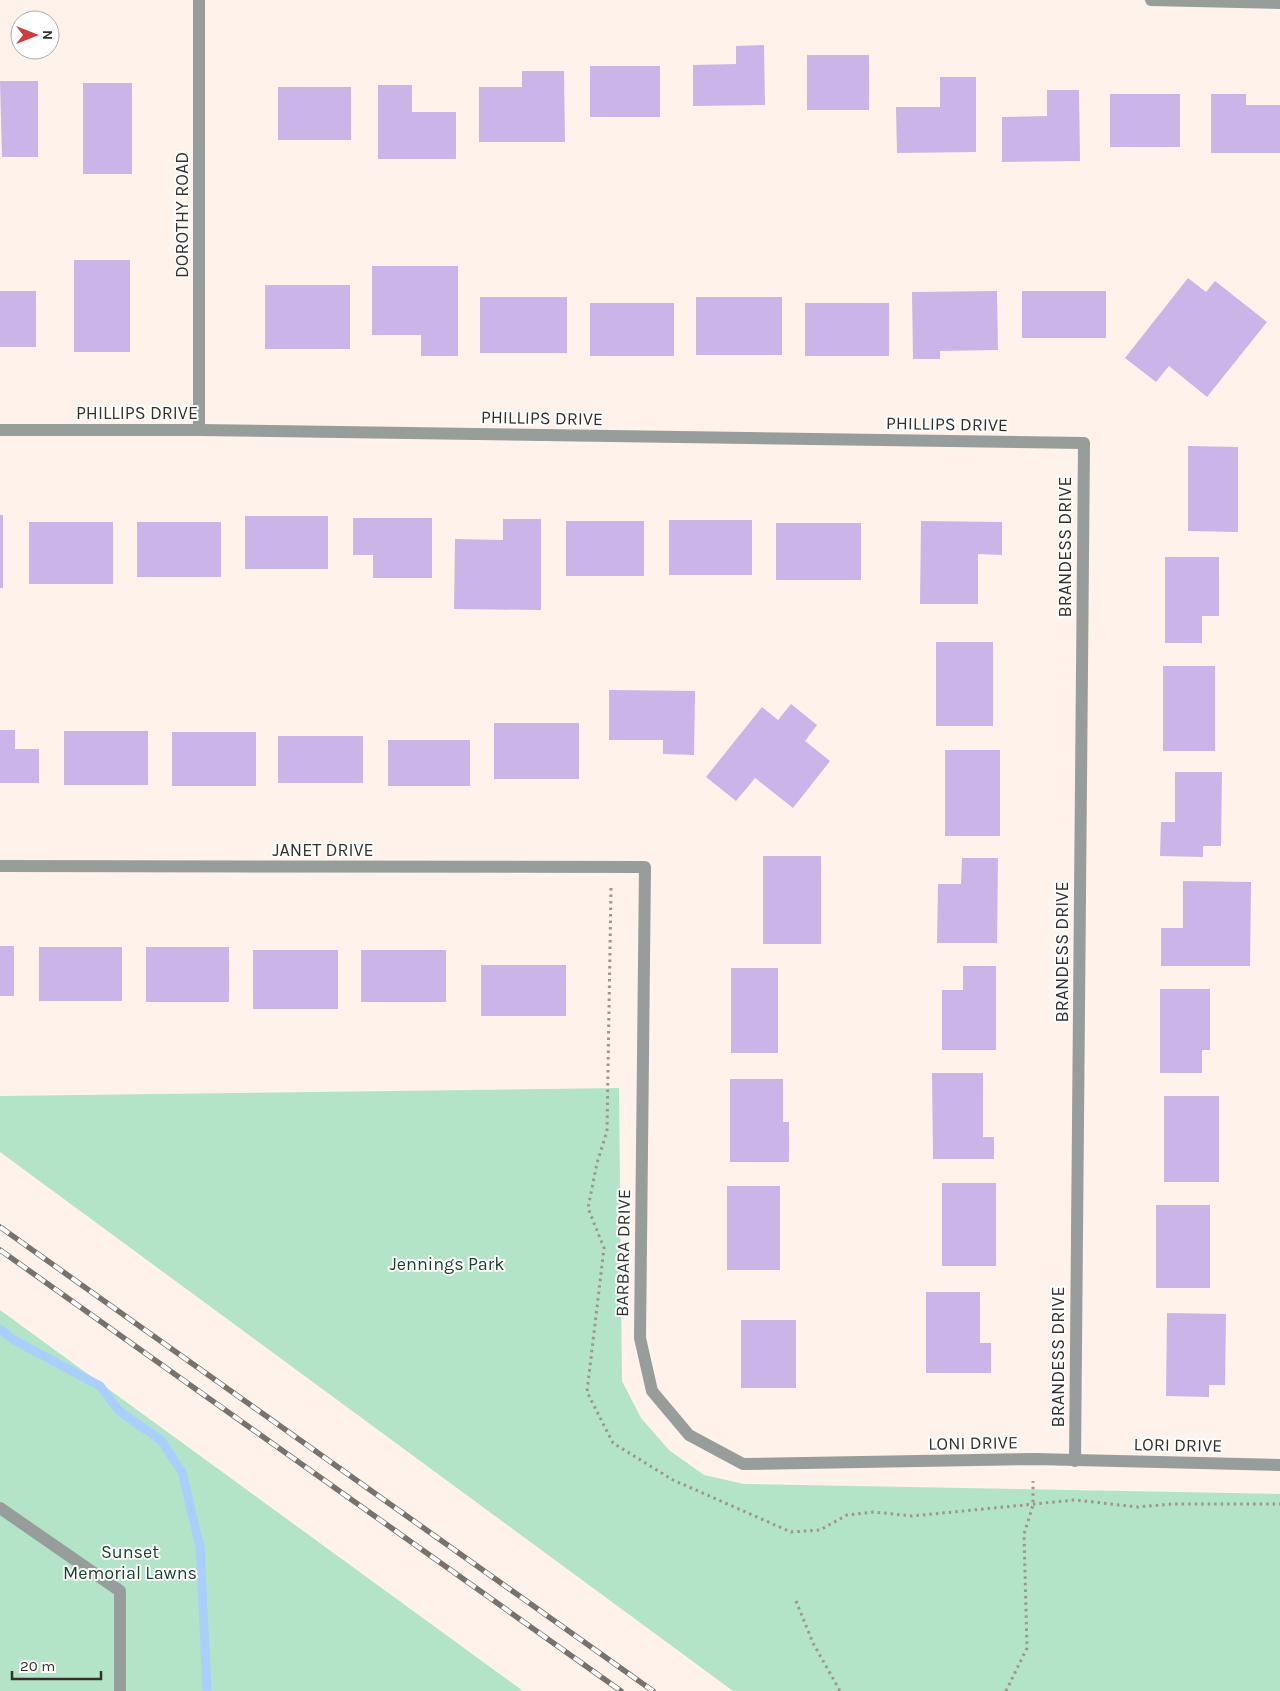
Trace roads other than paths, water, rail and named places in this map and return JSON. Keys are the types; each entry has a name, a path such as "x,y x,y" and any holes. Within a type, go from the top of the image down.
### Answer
{"street":[{"name":"DOROTHY ROAD","path":"199,0 200,430"},
{"path":"1151,0 1280,2"},
{"name":"PHILLIPS DRIVE","path":"0,430 200,430 1084,443"},
{"name":"BRANDESS DRIVE","path":"1075,1461 1084,443"},
{"name":"JANET DRIVE","path":"0,866 645,868"},
{"name":"BARBARA DRIVE","path":"645,868 640,1338 652,1391 689,1435 743,1464 871,1463"},
{"name":"LONI DRIVE","path":"871,1463 1075,1461"},
{"name":"LORI DRIVE","path":"1075,1461 1280,1465"},
{"path":"0,1508 120,1592 120,1691"}],"waterway":[{"path":"0,1329 12,1339 100,1386 119,1411 161,1440 182,1472 200,1547 207,1691"}],"railway":[{"path":"0,1227 653,1691"},
{"path":"0,1250 621,1691"}],"park label":[{"name":"Jennings Park","path":"447,1264"},
{"name":"Sunset Memorial Lawns","path":"130,1562"}]}
